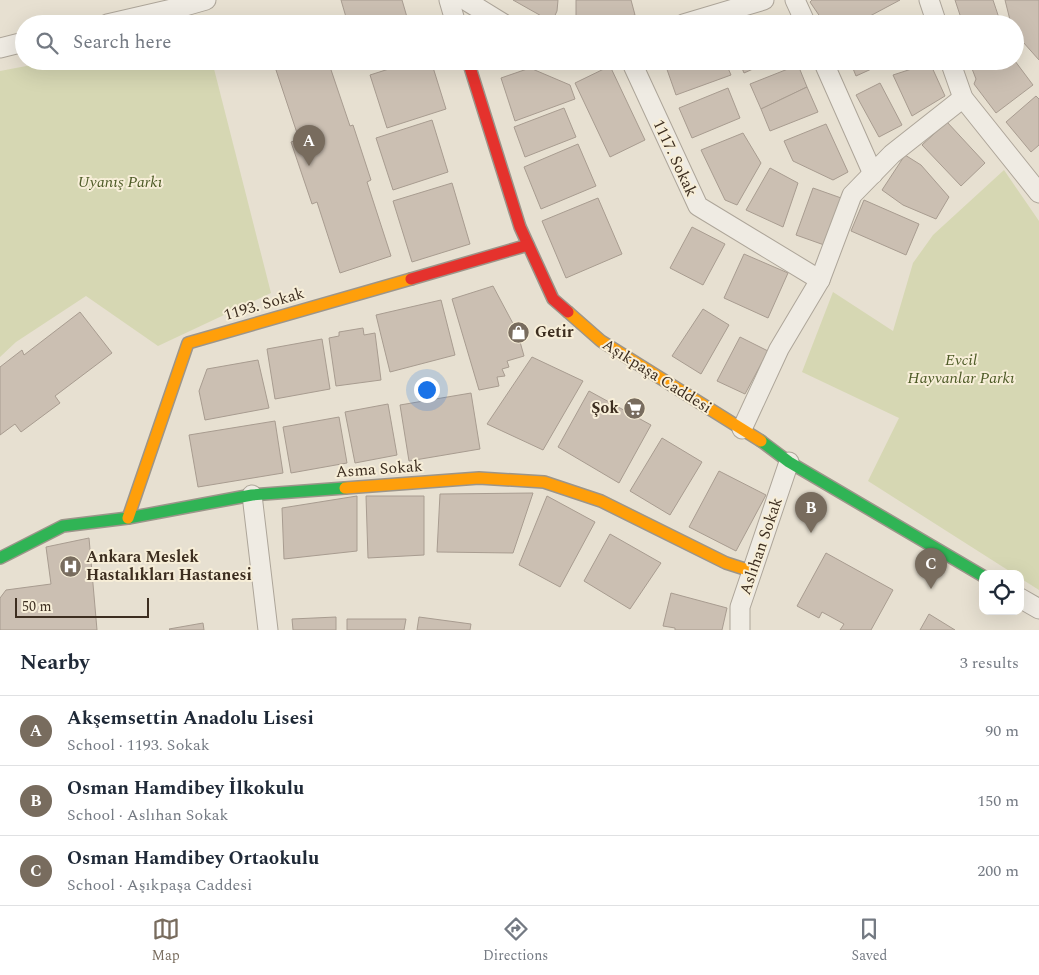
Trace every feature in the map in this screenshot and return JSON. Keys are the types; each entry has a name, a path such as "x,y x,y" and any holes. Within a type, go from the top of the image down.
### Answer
{"street":[{"path":"146,15 206,0"},
{"path":"449,0 453,15"},
{"path":"465,0 489,15"},
{"path":"713,15 764,0"},
{"path":"795,0 802,15"},
{"path":"929,0 934,15"},
{"path":"0,48 15,44"},
{"name":"Aşıkpaşa Caddesi","path":"471,70 520,227 553,299 601,341 763,442 789,462 979,574"},
{"name":"1117. Sokak","path":"635,70 698,206 820,280"},
{"path":"827,70 873,174"},
{"path":"953,70 963,98 1039,193"},
{"path":"742,429 779,349 820,280 852,195 892,154 963,98"},
{"name":"1193. Sokak","path":"128,518 188,343 528,245"},
{"name":"Aslıhan Sokak","path":"740,630 740,607 789,462"},
{"name":"Asma Sokak","path":"0,558 63,526 128,518 252,495 479,478 544,482 601,502 726,563 752,572"},
{"path":"252,495 268,630"},
{"path":"1024,600 1039,609"}],"green space":[{"name":"Uyanış Parkı","path":"15,68 15,70 214,70 271,293 158,346 86,296 16,342 0,357 0,71"},
{"name":"Evcil Hayvanlar Parkı","path":"1004,170 1039,221 1039,590 1024,581 1024,570 1008,570 868,481 899,418 802,372 833,292 893,331 913,263 933,235"}],"building":[{"path":"341,0 402,0 406,15 345,15"},
{"path":"513,0 558,0 555,15 540,15"},
{"path":"576,0 631,0 635,15 576,15"},
{"path":"812,0 900,0 872,15 819,15 810,2"},
{"path":"955,0 993,0 998,15 960,15"},
{"path":"1005,0 1039,0 1039,60 1024,43 1024,15 1009,15"},
{"path":"276,70 331,70 350,126 353,125 371,180 367,182 391,256 340,273 317,202 312,204 291,142 299,139"},
{"path":"386,70 434,70 446,109 387,128 370,75"},
{"path":"524,70 535,70 570,85 575,99 515,121 501,78"},
{"path":"602,70 612,70 645,140 610,157 575,83"},
{"path":"667,70 729,70 731,75 676,95"},
{"path":"785,70 800,70 807,87 761,109 750,84"},
{"path":"854,70 869,70 856,76"},
{"path":"908,70 933,70 945,96 912,116 893,75"},
{"path":"972,70 1022,70 1033,85 996,113 974,84 976,79"},
{"path":"880,83 902,125 879,137 856,95"},
{"path":"807,87 818,112 770,131 761,109"},
{"path":"728,88 740,118 692,138 679,108"},
{"path":"1036,96 1039,99 1039,145 1031,152 1006,122"},
{"path":"564,108 576,137 525,157 514,127"},
{"path":"432,120 448,172 393,190 376,138"},
{"path":"947,122 985,163 961,186 922,145"},
{"path":"826,124 848,172 833,180 793,161 784,141"},
{"path":"743,133 761,163 737,205 725,200 701,150"},
{"path":"578,144 596,186 541,209 524,167"},
{"path":"905,155 921,165 949,197 936,219 903,205 882,190"},
{"path":"770,168 798,183 783,227 746,210"},
{"path":"452,183 470,244 412,262 393,201"},
{"path":"813,188 844,199 827,246 796,235"},
{"path":"598,198 622,254 566,278 542,221"},
{"path":"864,200 919,224 906,255 851,231"},
{"path":"692,227 725,244 703,285 670,268"},
{"path":"744,254 788,273 768,318 724,298"},
{"path":"493,286 517,331 524,356 507,361 509,367 502,369 505,376 497,377 499,386 479,390 452,299"},
{"path":"441,300 455,355 390,372 376,315"},
{"path":"703,309 729,325 701,374 672,356"},
{"path":"80,312 112,353 55,396 60,403 21,432 15,424 0,435 0,367 22,350 24,355"},
{"path":"363,328 364,335 375,333 381,380 336,386 329,338 339,336 339,332"},
{"path":"740,337 768,351 745,394 717,381"},
{"path":"322,339 330,389 275,399 267,349"},
{"path":"532,357 583,381 543,450 487,424"},
{"path":"258,360 269,408 205,420 199,391 207,369"},
{"path":"589,391 651,425 619,483 558,447"},
{"path":"471,393 480,449 409,461 400,405"},
{"path":"388,404 397,455 355,463 345,412"},
{"path":"339,417 347,463 291,473 283,427"},
{"path":"275,421 283,473 198,487 189,435"},
{"path":"662,438 702,462 670,515 630,491"},
{"path":"719,471 766,495 736,551 689,527"},
{"path":"533,493 513,553 437,552 440,494"},
{"path":"357,496 357,551 284,559 282,508"},
{"path":"366,496 424,496 424,555 368,558"},
{"path":"547,496 595,522 560,587 519,565"},
{"path":"610,534 661,563 630,609 584,581"},
{"name":"Ankara Meslek Hastalıkları Hastanesi","path":"89,538 97,630 0,630 0,598 6,590 51,584 46,547"},
{"path":"826,553 893,590 871,630 840,630 844,624 822,612 819,618 797,606"},
{"path":"671,593 727,608 722,630 675,630 675,628 663,626"},
{"path":"929,614 955,630 920,630"},
{"path":"336,617 336,630 293,630 292,619"},
{"path":"419,617 471,624 470,630 417,630"},
{"path":"347,619 406,619 404,630 347,630"},
{"path":"203,623 204,630 169,629"}],"traffic: fast":[{"path":"761,441 789,462 979,574"},
{"path":"0,558 63,526 128,518 252,495 345,488"}],"traffic: slow":[{"path":"128,518 188,343 411,279"},
{"path":"568,312 601,341 761,441"},
{"path":"345,488 479,478 544,482 601,501 726,563 751,571"}],"traffic: jam":[{"path":"471,70 520,227 553,299 568,312"},
{"path":"411,279 528,245"}],"place":[{"name":"Akşemsettin Anadolu Lisesi","path":"309,166"},
{"name":"Getir","path":"519,332"},
{"name":"Şok","path":"635,408"},
{"name":"Osman Hamdibey İlkokulu","path":"811,533"},
{"name":"Ankara Meslek Hastalıkları Hastanesi","path":"70,566"},
{"name":"Osman Hamdibey Ortaokulu","path":"931,589"}]}
